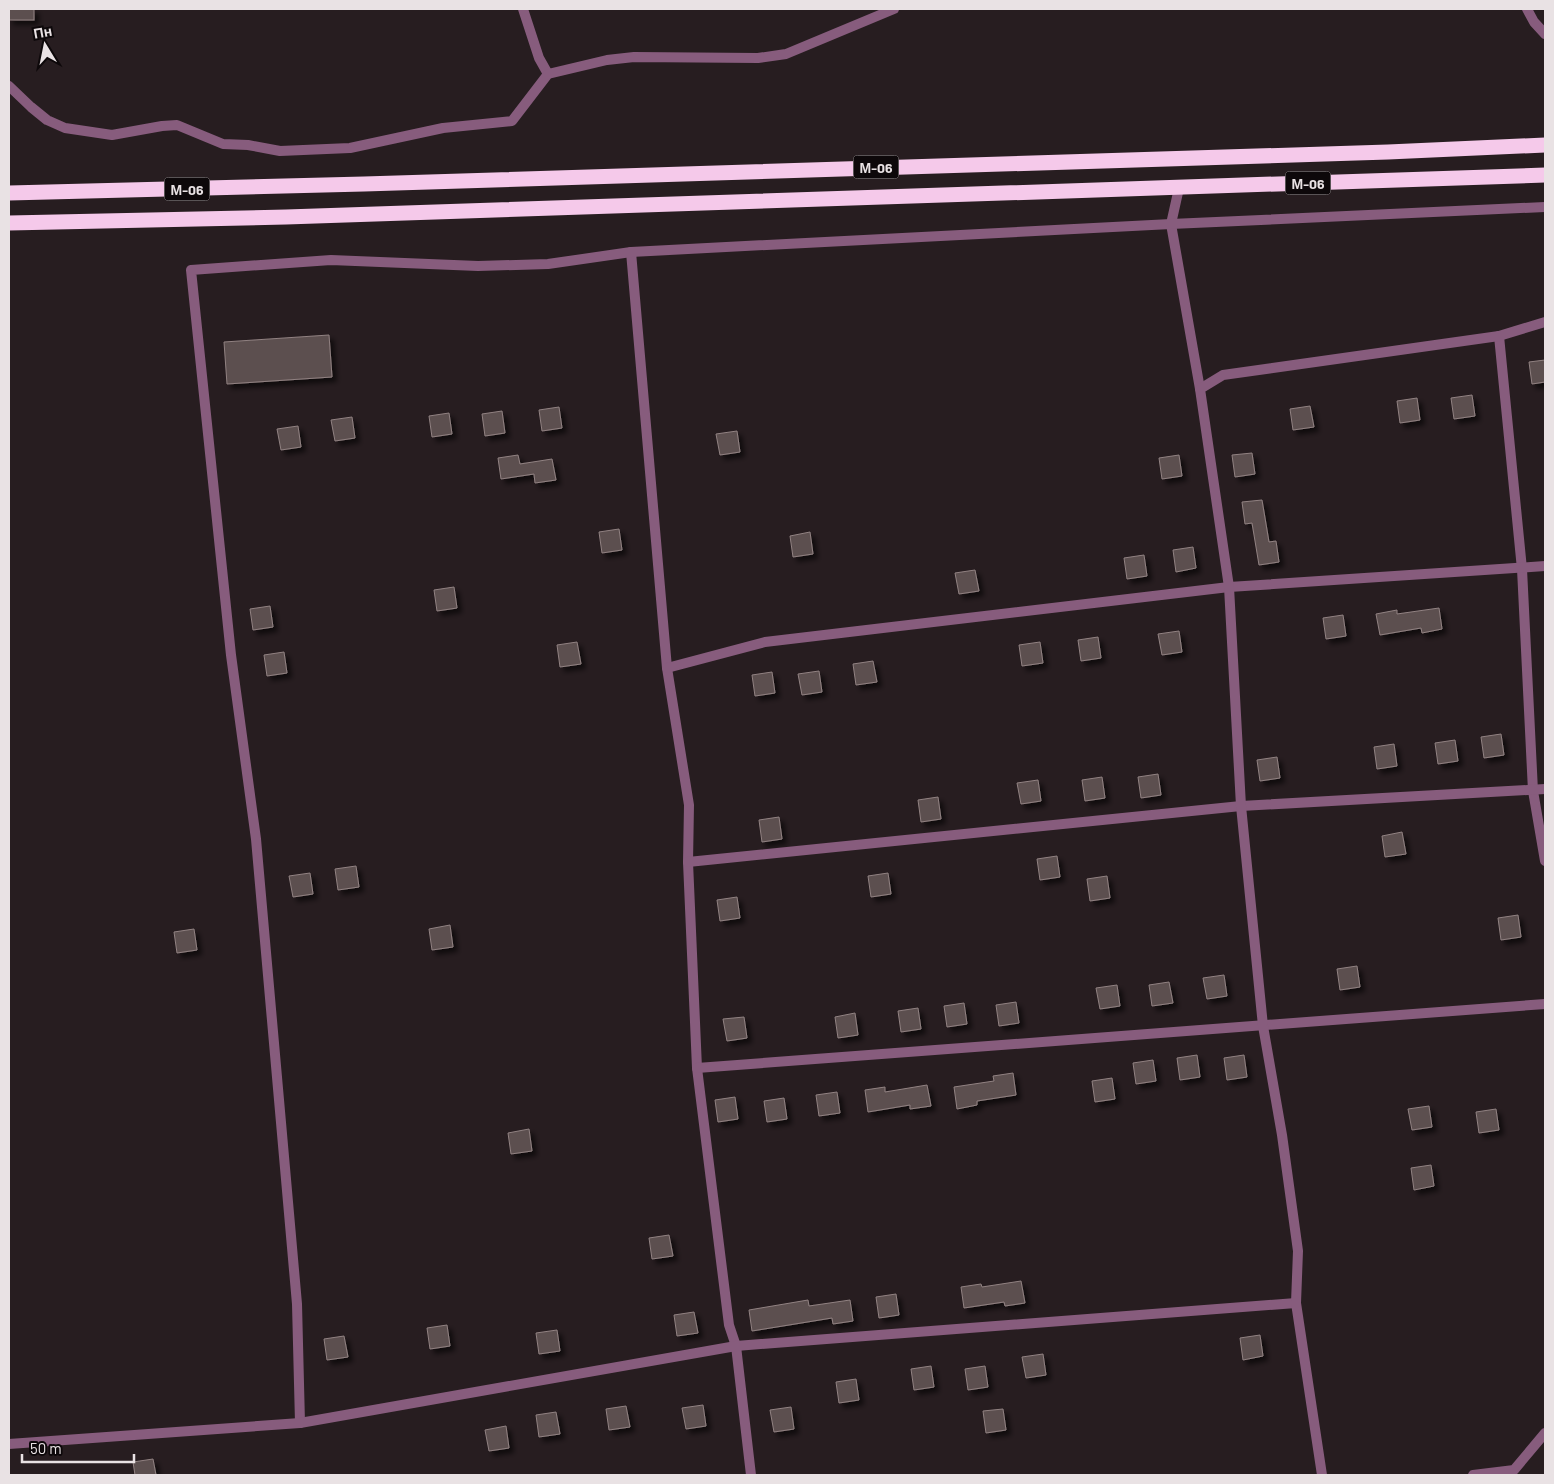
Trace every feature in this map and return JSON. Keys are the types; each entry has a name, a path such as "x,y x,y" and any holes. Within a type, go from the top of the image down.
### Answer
{"highway":[{"name":"М-06","path":"9,193 364,184 1388,152 1545,145"},
{"name":"М-06","path":"9,223 281,217 1545,175"}],"street":[{"path":"523,9 539,58 548,74"},
{"path":"9,86 31,108 48,120 65,128 112,135 177,125 222,144 248,145 280,151 350,148 443,128 512,121 548,74 607,60 634,57 758,58 786,54 894,9"},
{"path":"1527,9 1534,22 1545,34"},
{"path":"1179,188 1171,224 1200,389 1229,587 1241,806 1263,1026 1282,1135 1298,1251 1296,1303 1322,1475"},
{"path":"300,1423 297,1304 256,839 231,655 191,270 331,260 478,266 548,264 631,252 1545,207"},
{"path":"631,252 667,668 689,806 688,862 697,1068 729,1325 736,1346 751,1475"},
{"path":"1200,389 1223,376 1499,336 1545,322"},
{"path":"1499,336 1522,569 1533,790 1545,861"},
{"path":"667,668 765,642 1229,587 1545,566"},
{"path":"688,862 1241,806 1545,789"},
{"path":"697,1068 1545,1004"},
{"path":"9,1444 300,1423 736,1346 1296,1303"},
{"path":"1473,1475 1515,1473 1545,1432"}],"building":[{"path":"9,9 34,9 34,20 9,20"},
{"path":"329,335 332,377 227,384 224,342"},
{"path":"1545,360 1545,382 1532,384 1529,362"},
{"path":"1472,395 1475,416 1454,419 1451,398"},
{"path":"1417,398 1420,420 1400,423 1397,401"},
{"path":"1310,406 1314,427 1293,430 1290,409"},
{"path":"559,407 562,428 542,431 539,410"},
{"path":"502,411 505,433 485,436 482,414"},
{"path":"449,413 452,434 432,437 429,416"},
{"path":"352,417 355,438 335,441 331,420"},
{"path":"298,426 301,447 281,450 277,429"},
{"path":"737,431 740,452 720,455 716,434"},
{"path":"1252,453 1255,474 1235,477 1232,455"},
{"path":"518,455 520,464 552,459 556,480 535,483 534,474 501,479 498,458"},
{"path":"1179,455 1182,476 1162,479 1159,458"},
{"path":"1262,500 1269,542 1276,541 1279,562 1259,565 1252,523 1245,524 1242,502"},
{"path":"619,529 622,550 602,553 599,532"},
{"path":"810,532 813,554 793,557 790,536"},
{"path":"1193,547 1196,568 1176,572 1173,550"},
{"path":"1144,555 1147,576 1127,579 1124,558"},
{"path":"975,570 979,591 959,594 955,573"},
{"path":"454,587 457,608 437,611 434,590"},
{"path":"270,606 273,627 253,630 250,609"},
{"path":"1439,608 1442,629 1422,633 1421,628 1380,635 1376,614 1397,610 1397,614"},
{"path":"1343,615 1346,636 1326,639 1323,618"},
{"path":"1179,631 1182,652 1162,655 1158,634"},
{"path":"1098,637 1101,658 1081,661 1078,640"},
{"path":"577,642 581,664 560,667 557,645"},
{"path":"1040,642 1043,663 1022,666 1019,645"},
{"path":"284,652 287,673 267,676 264,655"},
{"path":"873,661 877,682 856,685 853,664"},
{"path":"819,671 822,692 802,695 798,674"},
{"path":"772,672 775,693 755,696 752,675"},
{"path":"1501,734 1504,755 1484,758 1481,737"},
{"path":"1455,740 1458,761 1438,764 1435,743"},
{"path":"1394,744 1397,766 1377,769 1374,747"},
{"path":"1277,757 1280,778 1260,781 1257,760"},
{"path":"1158,774 1161,795 1141,798 1138,777"},
{"path":"1102,777 1105,798 1085,801 1082,780"},
{"path":"1038,780 1041,801 1021,804 1017,783"},
{"path":"938,797 941,819 921,822 918,800"},
{"path":"779,817 782,839 762,842 759,820"},
{"path":"1402,832 1406,854 1385,857 1382,836"},
{"path":"1057,856 1060,877 1040,880 1037,859"},
{"path":"356,866 359,887 338,890 335,869"},
{"path":"310,873 313,894 293,897 289,876"},
{"path":"888,873 891,894 871,897 868,876"},
{"path":"1107,876 1110,898 1090,901 1087,879"},
{"path":"737,897 740,918 720,921 717,900"},
{"path":"1518,915 1521,937 1501,940 1498,918"},
{"path":"450,925 453,947 432,950 429,929"},
{"path":"194,929 197,950 177,953 174,932"},
{"path":"1357,966 1360,987 1340,990 1337,969"},
{"path":"1224,975 1227,996 1207,999 1203,978"},
{"path":"1169,982 1173,1003 1152,1006 1149,985"},
{"path":"1117,985 1120,1006 1100,1009 1096,988"},
{"path":"1016,1002 1019,1023 999,1026 996,1005"},
{"path":"964,1003 967,1024 947,1027 944,1006"},
{"path":"918,1008 921,1029 901,1032 898,1011"},
{"path":"855,1013 858,1035 838,1038 835,1017"},
{"path":"744,1017 747,1038 727,1041 723,1019"},
{"path":"1197,1055 1200,1077 1180,1080 1177,1058"},
{"path":"1244,1055 1247,1077 1227,1080 1224,1058"},
{"path":"1153,1060 1156,1081 1136,1084 1133,1063"},
{"path":"1013,1073 1016,1095 977,1101 977,1105 957,1109 954,1087 994,1081 993,1076"},
{"path":"1112,1078 1115,1099 1095,1102 1092,1081"},
{"path":"927,1085 931,1106 910,1109 910,1105 868,1112 865,1090 885,1087 885,1092"},
{"path":"837,1092 840,1113 819,1116 816,1095"},
{"path":"735,1097 738,1119 718,1122 715,1100"},
{"path":"784,1098 787,1119 767,1122 764,1101"},
{"path":"1429,1106 1432,1127 1412,1130 1408,1109"},
{"path":"1496,1109 1499,1130 1479,1133 1476,1112"},
{"path":"529,1129 532,1151 511,1154 508,1133"},
{"path":"1431,1165 1434,1186 1414,1190 1411,1168"},
{"path":"669,1235 673,1256 652,1259 649,1238"},
{"path":"1021,1281 1025,1303 1005,1306 1004,1302 964,1308 961,1287 981,1284 982,1287"},
{"path":"896,1294 899,1315 879,1318 876,1297"},
{"path":"808,1300 809,1306 850,1300 853,1321 833,1324 832,1318 752,1331 749,1310"},
{"path":"694,1312 698,1333 677,1336 674,1315"},
{"path":"447,1325 450,1346 430,1349 427,1328"},
{"path":"557,1330 560,1351 539,1354 536,1333"},
{"path":"1260,1335 1263,1356 1243,1360 1240,1338"},
{"path":"344,1336 348,1357 327,1360 324,1339"},
{"path":"1043,1354 1046,1375 1026,1378 1022,1357"},
{"path":"931,1366 934,1387 914,1390 911,1369"},
{"path":"985,1366 988,1387 968,1390 965,1369"},
{"path":"856,1379 859,1400 839,1403 836,1382"},
{"path":"703,1405 706,1426 686,1429 682,1408"},
{"path":"626,1406 630,1427 609,1430 606,1409"},
{"path":"791,1407 794,1429 774,1432 770,1410"},
{"path":"1003,1409 1006,1430 986,1433 983,1411"},
{"path":"556,1412 560,1434 539,1437 536,1415"},
{"path":"506,1426 509,1448 489,1451 485,1430"},
{"path":"153,1459 156,1475 135,1475 133,1462"}]}
